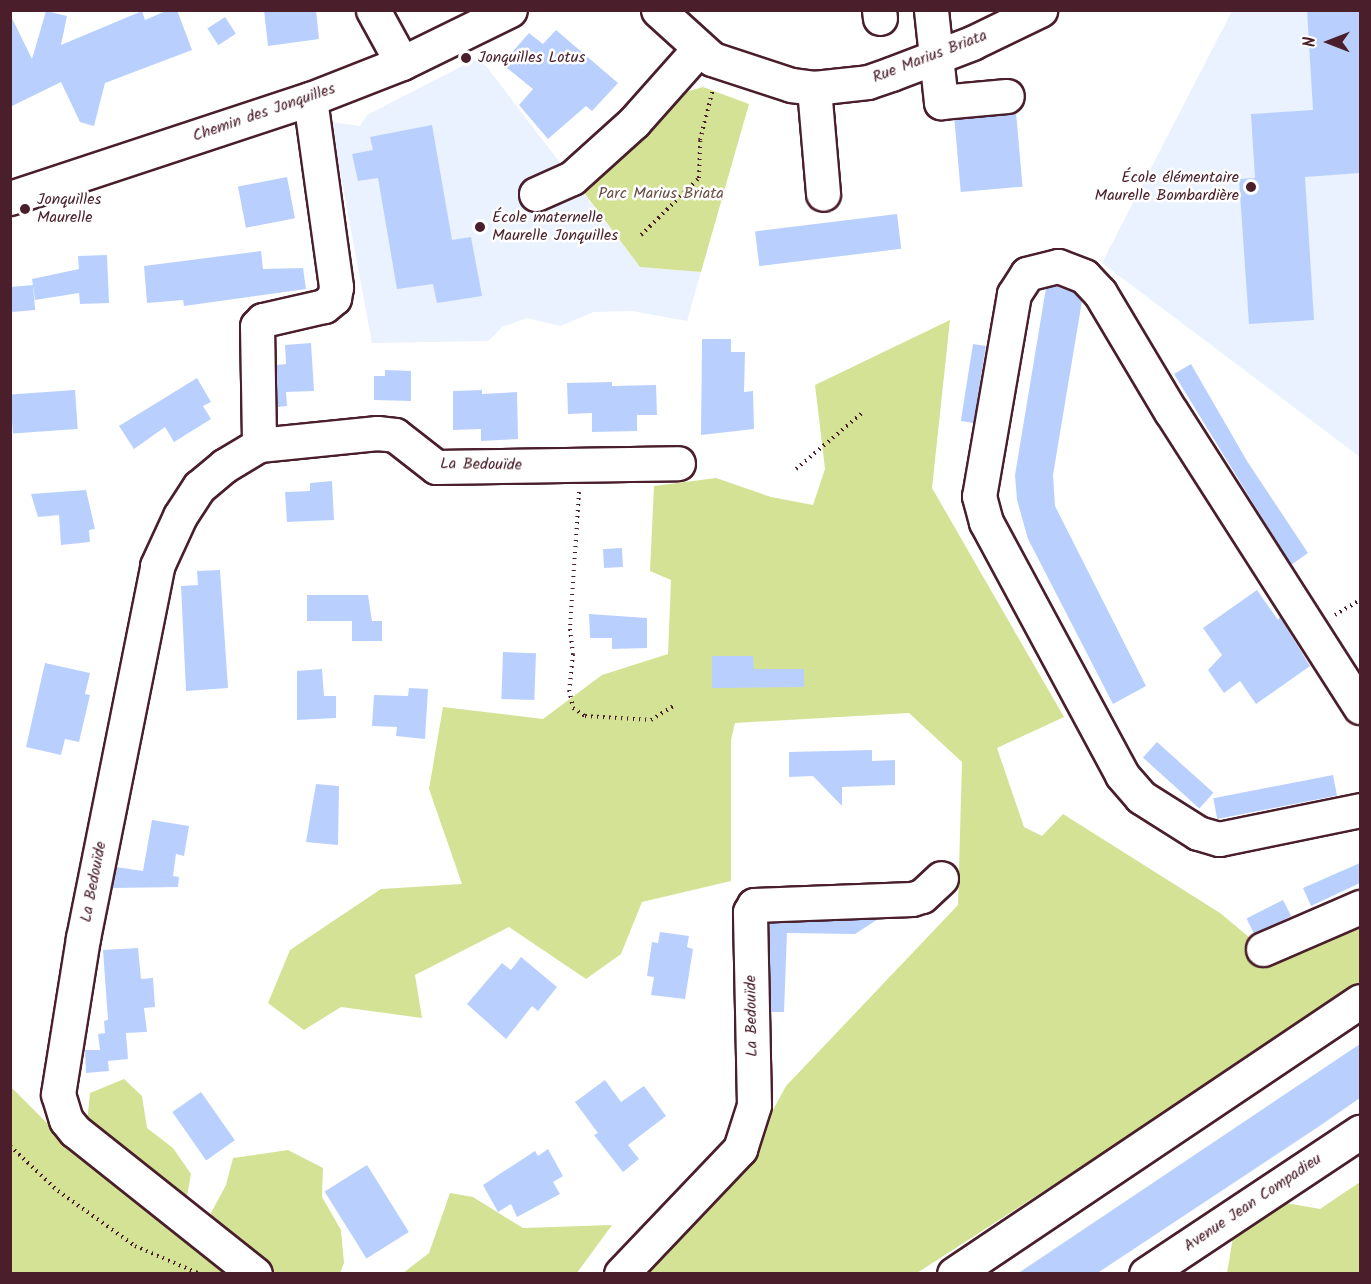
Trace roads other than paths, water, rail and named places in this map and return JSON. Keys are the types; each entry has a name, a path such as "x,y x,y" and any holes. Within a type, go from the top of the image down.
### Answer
{"street":[{"path":"373,10 402,63"},
{"name":"Chemin des Jonquilles","path":"10,198 310,99 402,63 510,10"},
{"name":"Rue Marius Briata","path":"658,10 698,50 712,59 768,78 814,88 868,82 935,58 1040,10"},
{"path":"931,10 941,102 1007,96"},
{"path":"536,194 572,178 634,122 698,50"},
{"path":"814,88 823,194"},
{"path":"259,445 258,326 263,320 324,306 334,298 336,287 310,99"},
{"path":"1360,707 1196,452 1100,293 1084,276 1058,266 1027,274 1014,294 979,496 986,522 1122,775 1141,797 1198,833 1219,839 1360,810"},
{"name":"La Bedouïde","path":"255,1274 75,1131 66,1120 58,1094 83,938 157,566 180,516 199,487 224,466 259,445 377,433 395,435 436,467 678,463"},
{"name":"La Bedouïde","path":"621,1274 740,1149 754,1105 750,912 754,905 912,899 922,896 942,878"},
{"path":"1263,949 1360,907"},
{"path":"954,1274 1360,1001"},
{"name":"Avenue Jean Compadieu","path":"1146,1274 1360,1132"}],"place":[{"name":"Jonquilles Lotus","path":"466,58"},
{"name":"École élémentaire Maurelle Bombardière","path":"1251,187"},
{"name":"Jonquilles Maurelle","path":"25,209"},
{"name":"École maternelle Maurelle Jonquilles","path":"480,227"}],"park label":[{"name":"Parc Marius Briata","path":"661,194"}]}
